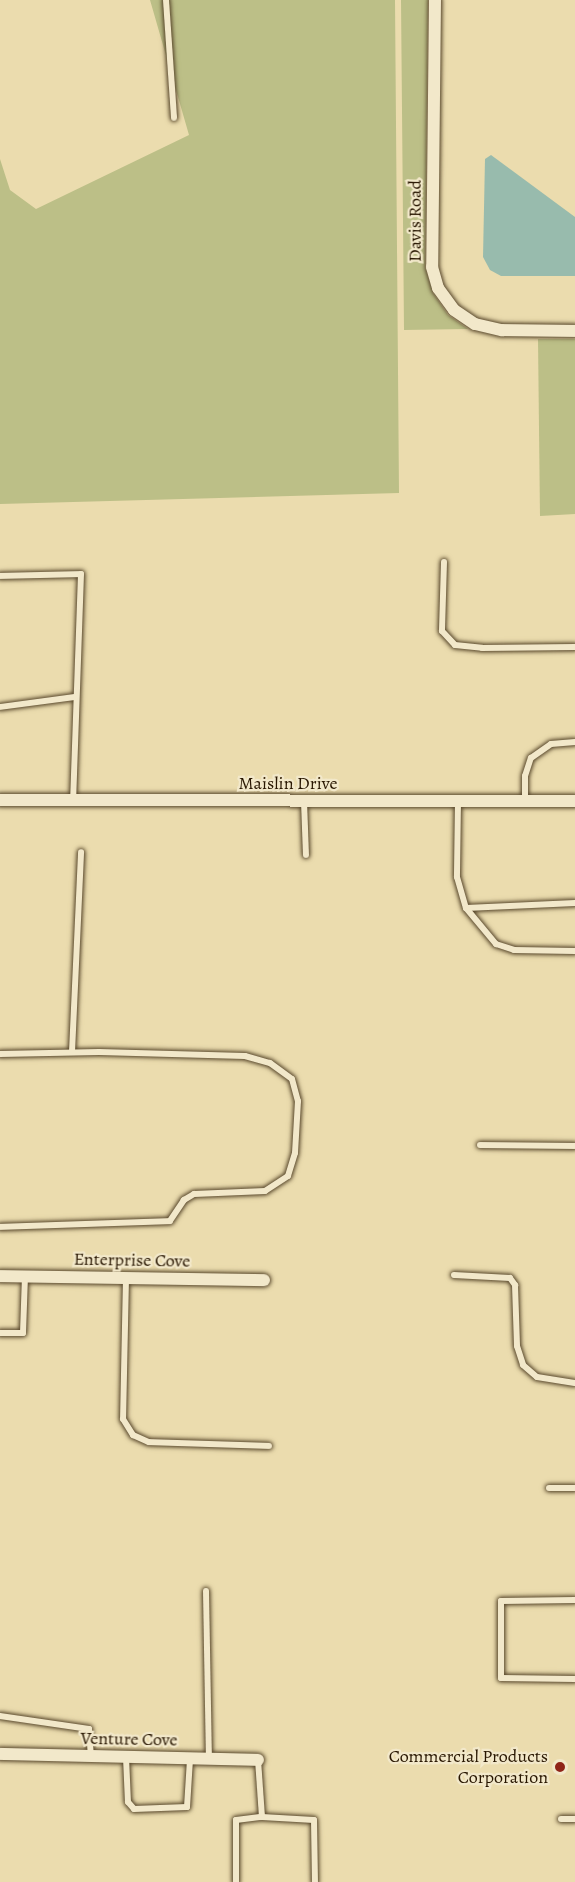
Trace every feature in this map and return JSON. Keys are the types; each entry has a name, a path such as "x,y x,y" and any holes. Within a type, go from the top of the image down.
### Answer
{"street":[{"name":"Davis Road","path":"435,0 432,267 438,288 454,310 475,324 502,330 575,331"},
{"name":"Maislin Drive","path":"0,800 575,801"},
{"name":"Enterprise Cove","path":"0,1276 264,1280"},
{"name":"Venture Cove","path":"0,1754 258,1760"}],"lane":[{"path":"166,0 174,118"},
{"path":"444,562 442,632 455,645 482,648 575,647"},
{"path":"0,576 81,574 75,697 74,800"},
{"path":"0,707 75,697"},
{"path":"525,801 525,776 531,758 551,744 575,742"},
{"path":"304,801 306,855"},
{"path":"458,801 457,877 466,908 496,944 514,950 575,951"},
{"path":"72,1052 81,852"},
{"path":"466,908 575,903"},
{"path":"0,1054 72,1052 245,1056 270,1063 291,1079 298,1101 295,1153 288,1176 265,1191 194,1194 184,1200 170,1221 0,1227"},
{"path":"480,1145 575,1146"},
{"path":"454,1275 510,1278 515,1285 517,1346 523,1365 537,1377 575,1383"},
{"path":"0,1333 23,1333 25,1276"},
{"path":"126,1278 123,1419 133,1435 149,1442 269,1446"},
{"path":"549,1488 575,1488"},
{"path":"206,1591 209,1759"},
{"path":"575,1600 501,1601 501,1678 575,1679"},
{"path":"0,1716 88,1729 92,1756"},
{"path":"126,1757 128,1802 134,1809 187,1807 190,1759"},
{"path":"258,1760 262,1817"},
{"path":"236,1882 236,1820 262,1817 314,1820 315,1882"},
{"path":"561,1819 575,1819"}],"green space":[{"path":"150,0 395,0 399,493 0,504 0,159 10,190 36,209 189,135"},
{"path":"401,0 428,0 425,267 433,293 448,315 468,329 404,330"},
{"path":"538,339 575,339 575,514 540,516"}],"shaded area":[{"path":"491,155 575,217 575,276 501,276 490,270 483,257 485,159"}],"place":[{"name":"Commercial Products Corporation","path":"560,1767"}]}
